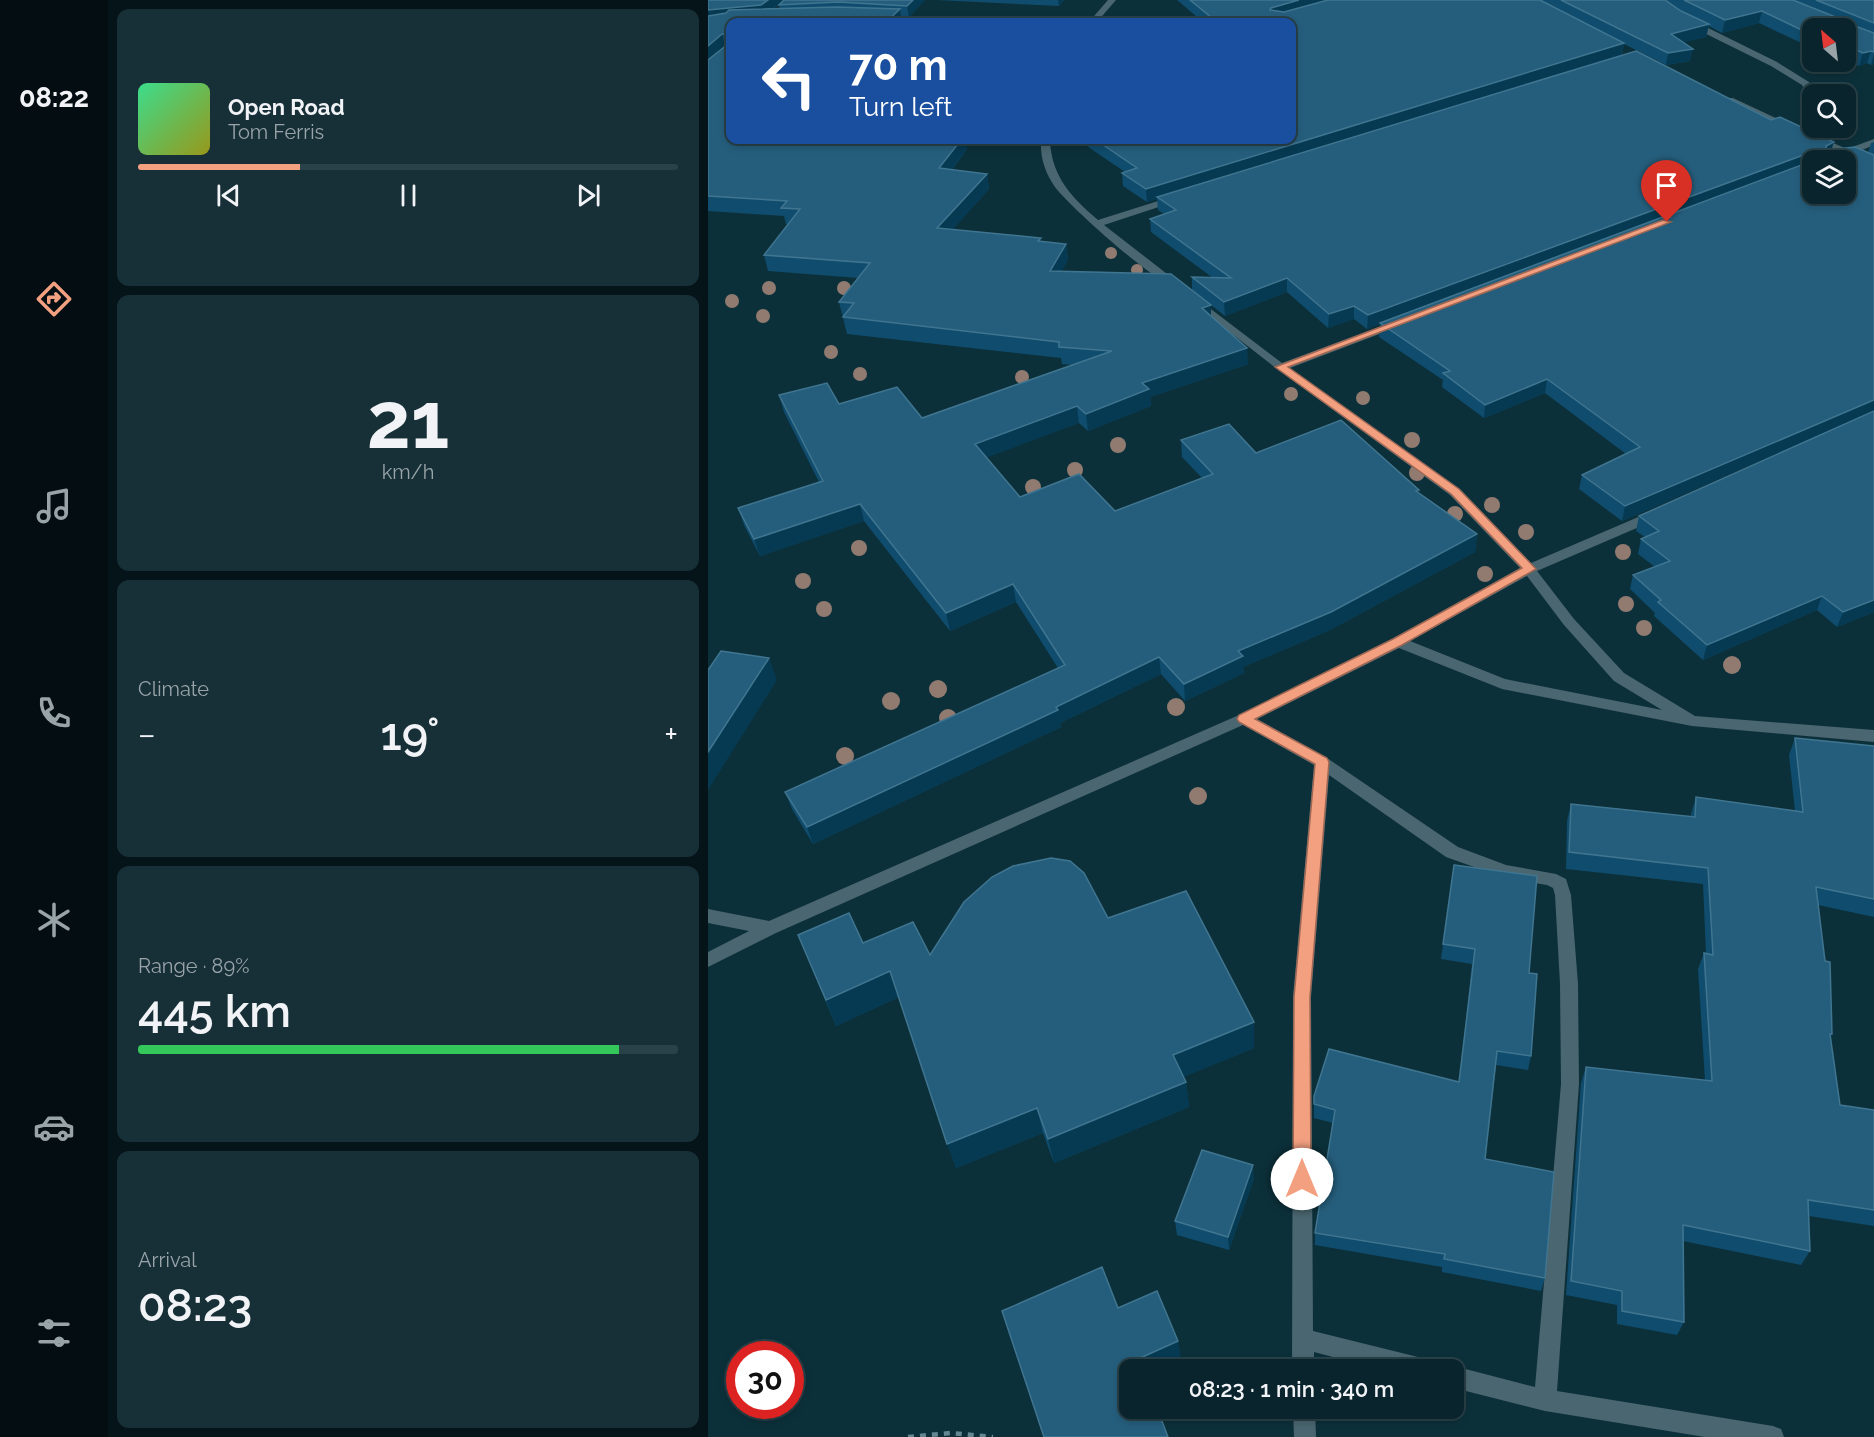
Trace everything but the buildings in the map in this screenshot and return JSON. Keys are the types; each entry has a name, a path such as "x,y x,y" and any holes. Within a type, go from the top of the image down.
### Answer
{"street":[{"path":"1096,18 1112,0"},
{"path":"1683,19 1774,64 1806,84"},
{"path":"1721,96 1796,130"},
{"path":"1818,139 1842,150"},
{"path":"1855,150 1874,142"},
{"path":"1045,144 1044,152 1050,173 1067,195 1097,224 1281,367 1455,492 1529,569 1569,622 1619,677 1692,721"},
{"path":"1856,156 1874,164"},
{"path":"1097,224 1183,196"},
{"path":"1281,367 1413,317"},
{"path":"708,960 770,928 1244,719 1398,642 1529,569 1665,511"},
{"path":"1398,642 1502,684 1692,721 1874,736"},
{"path":"1244,719 1322,762 1452,852 1505,871 1550,879 1560,884 1563,895 1569,984 1570,1084 1545,1400"},
{"path":"1303,1359 1302,997 1322,762"},
{"path":"708,916 770,928"},
{"path":"1303,1339 1382,1359"},
{"path":"1464,1380 1545,1400 1773,1437"},
{"path":"1304,1419 1305,1437"}],"path":[{"path":"908,1437 951,1433 993,1437"}],"route":[{"path":"1302,1179 1302,997 1322,762 1244,719 1398,642 1529,569 1455,492 1281,367 1667,222"}]}
